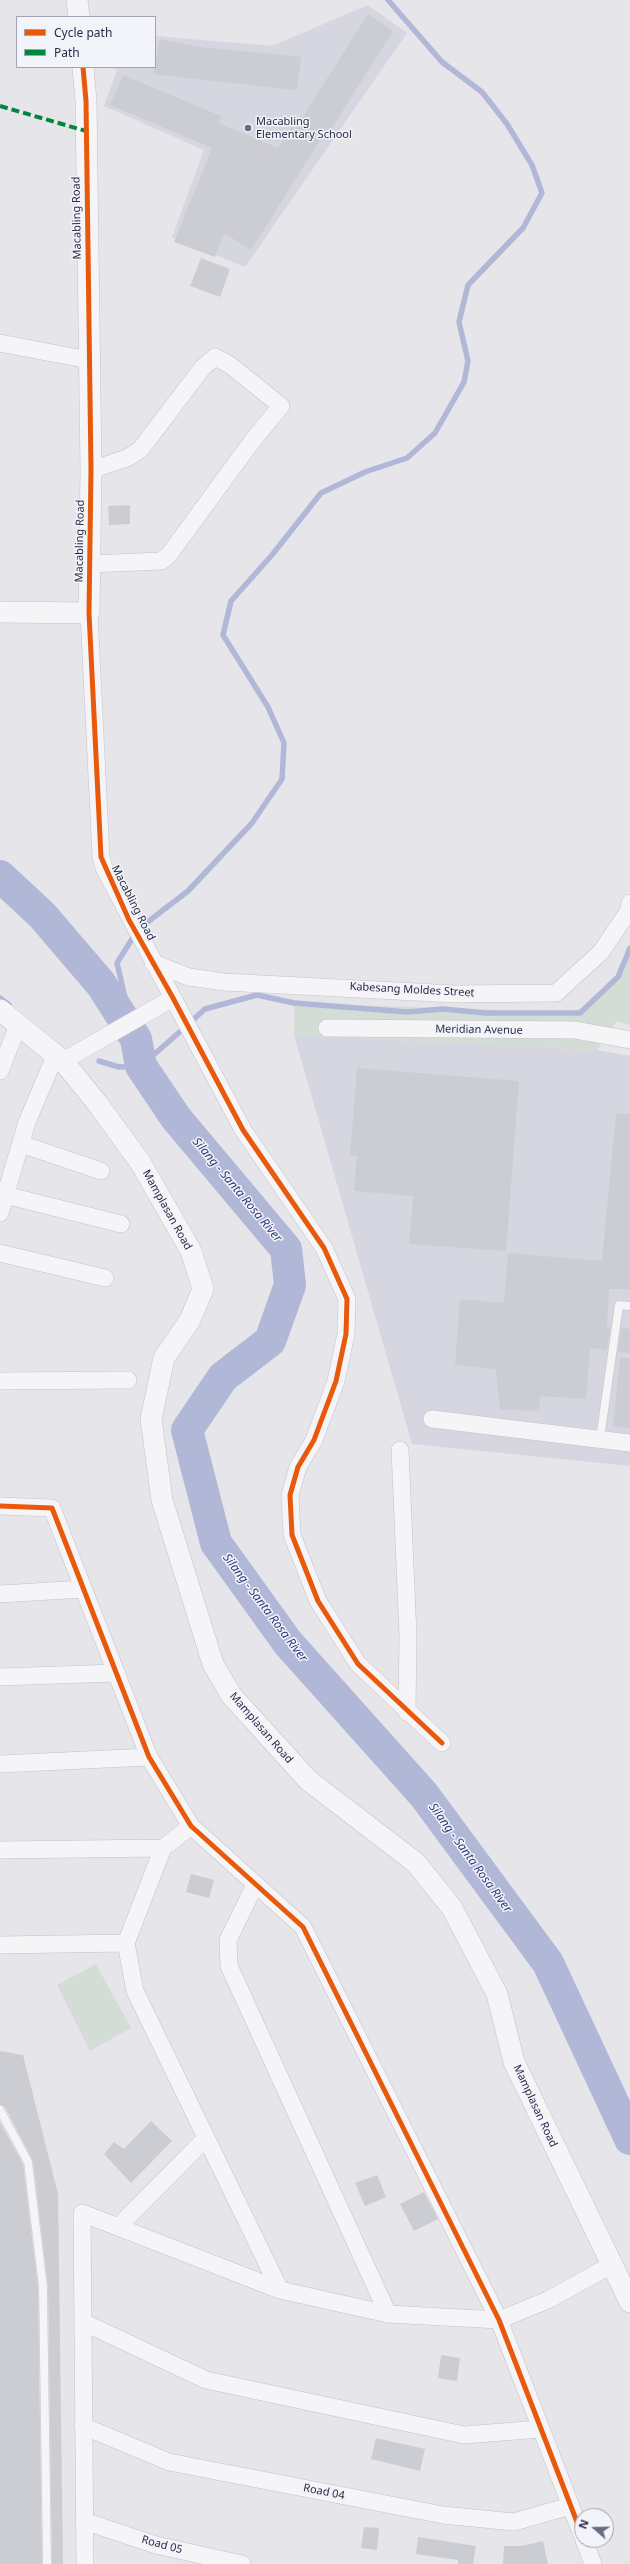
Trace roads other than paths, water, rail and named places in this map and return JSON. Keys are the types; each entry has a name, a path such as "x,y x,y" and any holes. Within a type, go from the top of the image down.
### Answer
{"street":[{"path":"77,0 79,16"},
{"name":"Macabling Road","path":"83,68 86,101 91,470 89,613 100,857 104,868 153,963 167,1002 243,1130 324,1248 347,1299 346,1334 336,1381 314,1440 298,1467 290,1495 292,1535 318,1601 358,1664 407,1712 442,1743"},
{"path":"0,343 89,360"},
{"path":"90,564 161,561 168,556 253,440 281,406 230,365 215,357 203,367 140,450 122,459 91,470"},
{"path":"0,612 89,613"},
{"name":"Kabesang Moldes Street","path":"153,963 189,977 224,982 454,994 556,993 601,952 628,912 630,903"},
{"path":"0,1214 27,1122 60,1058 104,1038 167,1002"},
{"name":"Mamplasan Road","path":"0,1010 19,1023 60,1058 140,1162 191,1251 203,1289 190,1320 164,1358 151,1418 162,1500 213,1664 231,1695 308,1780 416,1862 452,1908 497,1994 514,2062 613,2264 630,2302"},
{"path":"0,1071 19,1023"},
{"name":"Meridian Avenue","path":"327,1028 575,1030 630,1040"},
{"path":"21,1144 101,1171"},
{"path":"6,1195 121,1224"},
{"path":"0,1253 105,1278"},
{"path":"0,1381 128,1380"},
{"path":"432,1419 630,1443"},
{"path":"400,1450 408,1636 407,1712"},
{"path":"0,1506 52,1508 149,1757 191,1826 303,1927 499,2320 574,2516"},
{"path":"0,1594 84,1589"},
{"path":"0,1677 116,1673"},
{"path":"0,1764 149,1757"},
{"path":"191,1826 163,1848 126,1943 135,1991 280,2290"},
{"path":"0,1850 163,1848"},
{"path":"255,1885 228,1940 229,1966 388,2314"},
{"path":"0,1946 126,1943"},
{"path":"118,2227 205,2138"},
{"path":"85,2564 82,2213 280,2290 388,2314 499,2320 548,2300 613,2264"},
{"path":"83,2322 206,2380 464,2436 541,2429"},
{"name":"Road 04","path":"83,2426 169,2462 443,2515 514,2522 570,2506"},
{"name":"Road 05","path":"84,2521 156,2545 242,2564"},
{"path":"587,2548 593,2564"}],"lane":[{"path":"600,1439 619,1306 630,1306"},
{"path":"0,2110 28,2162 43,2287 47,2564"}],"waterway":[{"path":"145,924 188,891 252,823 282,779 284,743 268,707 223,635 231,601 272,555 321,493 365,472 407,458 435,433 464,382 468,361 459,322 468,285 523,228 542,193 532,165 507,124 482,92 442,62 388,0"},
{"name":"Silang - Santa Rosa River","path":"0,876 42,915 101,984 136,1039 141,1066 176,1118 286,1249 290,1285 270,1341 223,1377 187,1430 216,1543 288,1643 424,1795 548,1963 630,2139"},
{"path":"132,939 117,963 141,1066"},
{"path":"194,1019 205,1009 257,995 294,1003 407,1012 443,1009 486,1013 580,1013 618,977 630,948"},
{"path":"0,998 9,1005"},
{"path":"99,1061 119,1067 141,1066 183,1029"}],"place":[{"name":"Macabling Elementary School","path":"248,128"}]}
